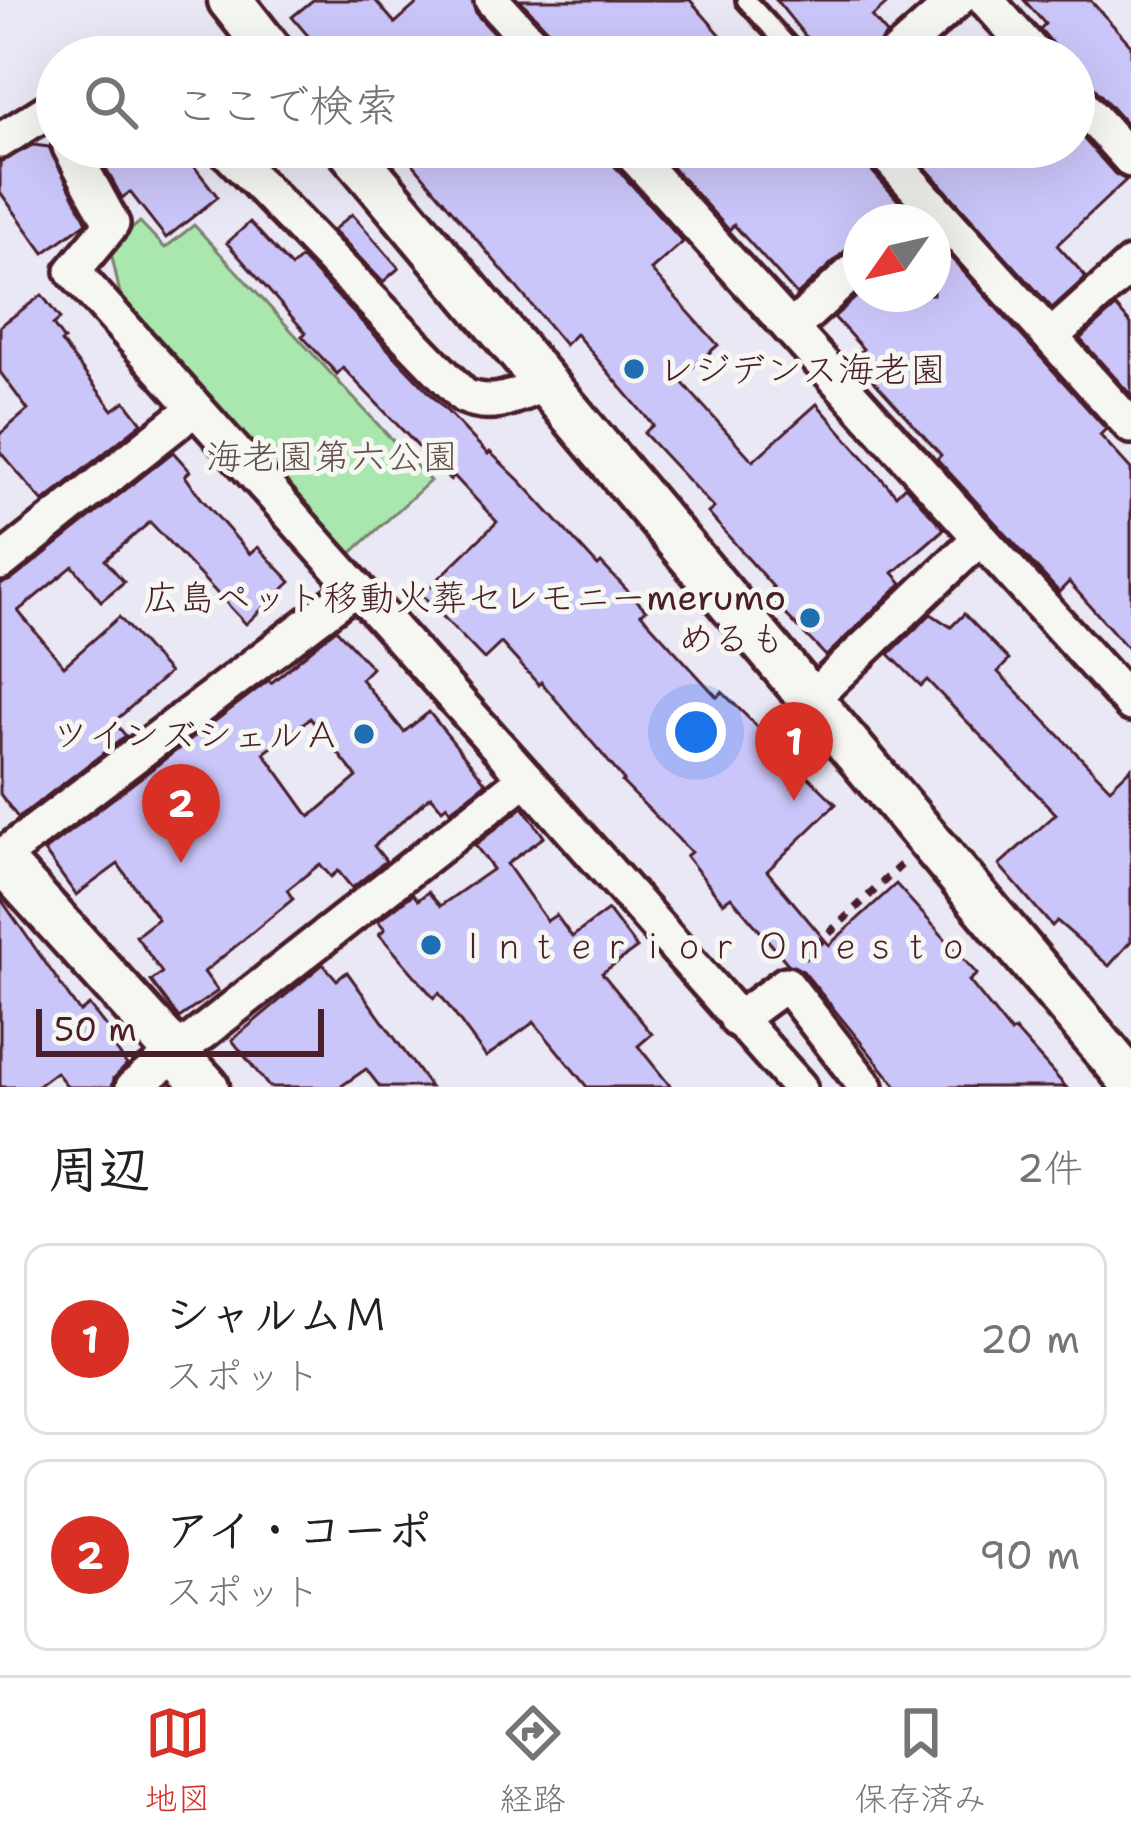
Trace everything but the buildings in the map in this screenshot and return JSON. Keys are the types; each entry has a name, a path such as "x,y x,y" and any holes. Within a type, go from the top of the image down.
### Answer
{"street":[{"path":"230,0 258,36"},
{"path":"492,0 525,36"},
{"path":"917,36 957,0"},
{"path":"986,0 1018,36"},
{"path":"1095,120 1131,160"},
{"path":"0,141 36,122"},
{"path":"81,168 112,224 73,271 799,1087"},
{"path":"244,168 464,396 478,402 501,402 545,384"},
{"path":"365,168 1131,1081"},
{"path":"645,168 978,540 1128,693"},
{"path":"891,168 912,204"},
{"path":"951,244 1051,338 1131,426"},
{"path":"1051,338 1131,265"},
{"path":"791,329 843,281"},
{"path":"0,562 195,409"},
{"path":"811,699 978,540"},
{"path":"207,1087 0,858 356,588"},
{"path":"133,1087 526,778"},
{"path":"737,1019 786,984 866,1087"}],"lane":[{"path":"746,0 779,36"}],"path":[{"path":"786,984 794,965 907,860"}],"green space":[{"name":"海老園第六公園","path":"140,222 165,248 194,225 430,481 347,557 123,308 110,247"}],"place":[{"name":"レジデンス海老園","path":"634,369"},
{"name":"広島ペット移動火葬セレモニーmerumo めるも","path":"810,618"},
{"name":"ツインズシェルＡ","path":"364,734"},
{"name":"シャルムＭ","path":"794,801"},
{"name":"アイ・コーポ","path":"181,863"},
{"name":"Ｉｎｔｅｒｉｏｒ Ｏｎｅｓｔｏ","path":"431,945"}]}
